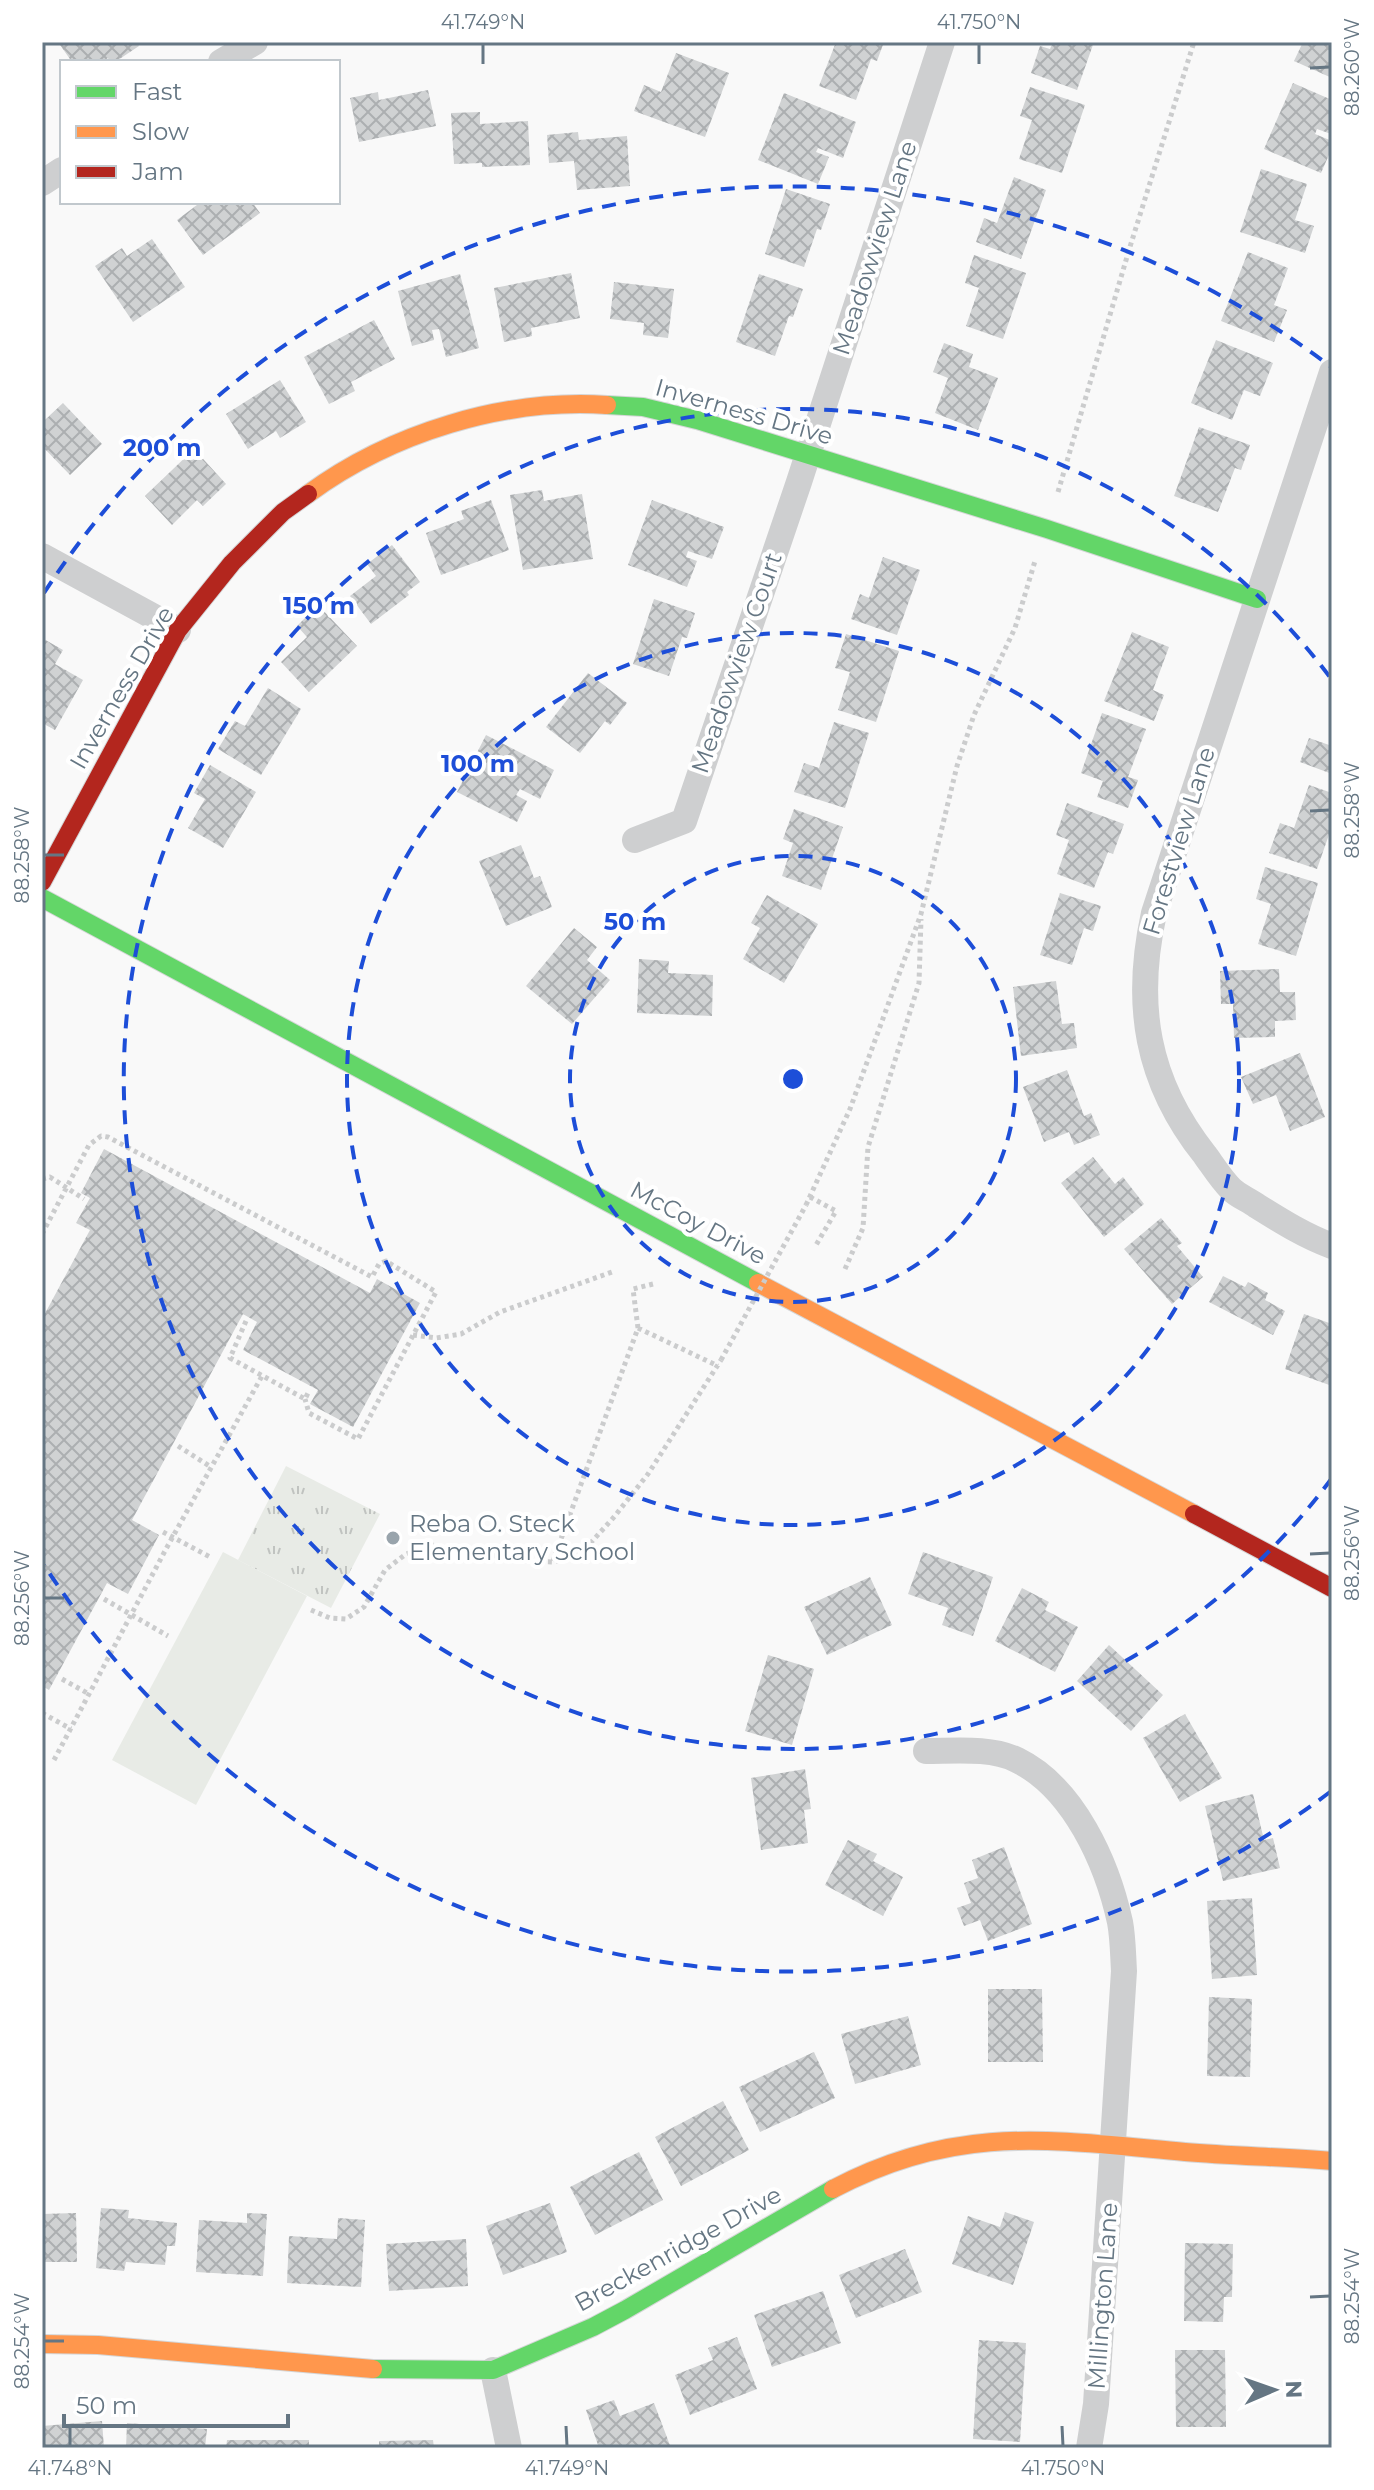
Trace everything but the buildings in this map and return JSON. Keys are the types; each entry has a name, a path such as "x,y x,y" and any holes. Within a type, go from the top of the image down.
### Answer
{"street":[{"path":"224,60 255,42"},
{"name":"Meadowview Lane","path":"807,454 942,42"},
{"path":"42,183 60,171"},
{"name":"Forestview Lane","path":"1332,372 1154,913 1144,974 1147,1028 1152,1051 1168,1098 1191,1138 1232,1189 1289,1226 1332,1246"},
{"name":"Inverness Drive","path":"42,882 178,630 232,563 283,512 335,474 397,442 454,422 537,406 599,404 643,407 697,420 1047,529 1257,599"},
{"name":"Meadowview Court","path":"635,840 684,821 807,454"},
{"path":"42,556 178,630"},
{"name":"McCoy Drive","path":"42,898 1332,1588"},
{"name":"Millington Lane","path":"926,1751 984,1752 1016,1759 1047,1781 1084,1826 1107,1875 1120,1924 1124,1971 1114,2144 1096,2404 1089,2448"},
{"name":"Breckenridge Drive","path":"42,2344 114,2347 367,2369 493,2370 593,2327 828,2192 882,2165 924,2151 963,2143 1003,2140 1114,2144 1211,2154 1332,2161"},
{"path":"493,2370 509,2448"}],"path":[{"path":"1058,492 1194,42"},
{"path":"311,1610 330,1618 346,1619 364,1607 385,1570 406,1554 432,1545 525,1561 553,1562 574,1557 614,1517 648,1474 719,1363 806,1205 850,1109 921,914 957,766 974,715 1015,628 1035,561"},
{"path":"845,1269 863,1228 868,1147 919,983 921,914"},
{"path":"42,1234 89,1145 101,1136 108,1137 372,1277 379,1264 386,1261 436,1292 358,1439 309,1413 305,1399 309,1391"},
{"path":"42,1179 50,1177 84,1199"},
{"path":"810,1197 836,1211 816,1245"},
{"path":"413,1335 436,1338 461,1334 500,1312 612,1272"},
{"path":"553,1562 638,1328 633,1289 653,1284"},
{"path":"246,1321 230,1358 305,1399"},
{"path":"638,1328 719,1363"},
{"path":"54,1760 262,1376"},
{"path":"178,1446 211,1467"},
{"path":"163,1532 212,1558"},
{"path":"104,1599 168,1636"},
{"path":"62,1679 89,1694"},
{"path":"42,1713 71,1729"}],"green space":[{"path":"286,1466 380,1514 331,1608 238,1560"},
{"path":"223,1552 307,1596 196,1805 112,1760"}],"traffic: fast":[{"path":"607,405 643,407 697,420 1047,529 1257,599"},
{"path":"42,898 758,1283"},
{"path":"373,2369 493,2370 625,2310 833,2189"}],"traffic: slow":[{"path":"308,494 375,453 450,424 528,407 607,405"},
{"path":"758,1283 1194,1514"},
{"path":"833,2189 879,2168 922,2154 964,2145 1006,2141 1091,2143 1332,2161"},
{"path":"42,2344 98,2345 373,2369"}],"traffic: jam":[{"path":"42,882 178,630 232,563 283,512 308,494"},
{"path":"1194,1514 1332,1588"}],"place":[{"name":"Reba O. Steck Elementary School","path":"393,1538"}]}
